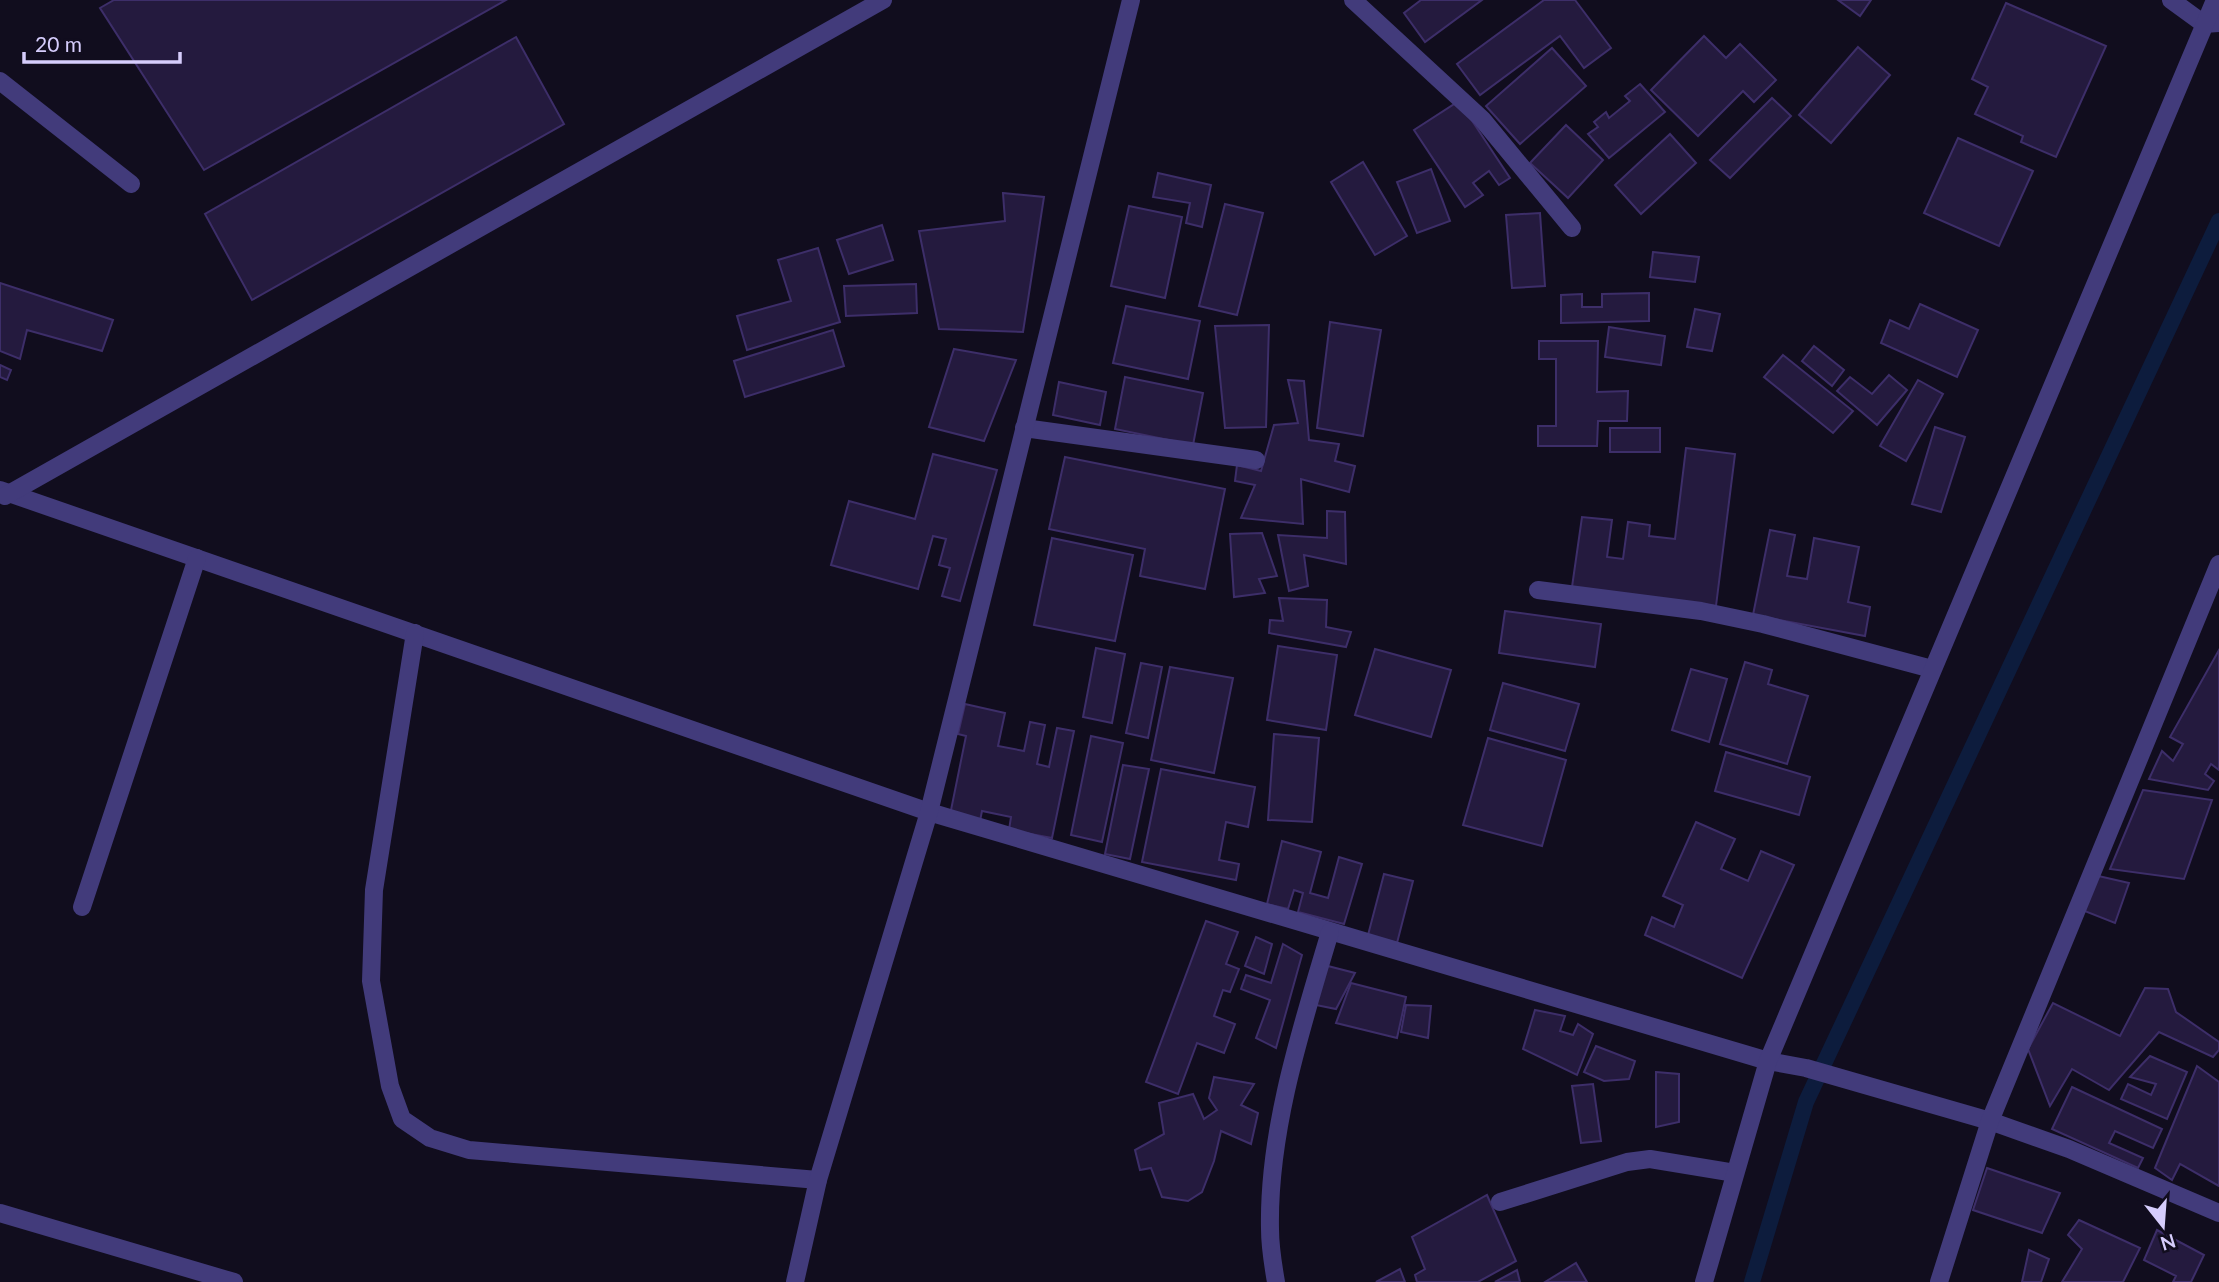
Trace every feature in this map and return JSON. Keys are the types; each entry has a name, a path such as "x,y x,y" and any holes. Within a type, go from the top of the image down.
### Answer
{"street":[{"path":"4,494 883,0"},
{"path":"794,1282 818,1181 929,812 1131,0"},
{"path":"1353,0 1482,119 1572,228"},
{"path":"2171,0 2211,23"},
{"path":"1704,1282 1768,1061 1932,669 2211,23 2214,0"},
{"path":"0,80 131,184"},
{"path":"1024,428 1256,460"},
{"path":"4,494 197,558 929,812 1768,1061 1806,1068 1990,1121 2069,1149 2219,1213"},
{"path":"82,907 197,558"},
{"path":"1939,1282 1990,1121 2219,564"},
{"path":"1538,590 1701,611 1763,624 1932,669"},
{"path":"415,633 374,890 371,981 390,1086 402,1119 430,1138 469,1150 818,1181"},
{"path":"1276,1282 1270,1228 1277,1148 1285,1097 1305,1014 1330,932"},
{"path":"1500,1202 1627,1162 1650,1159 1735,1173"},
{"path":"0,1213 234,1282"}],"building":[{"path":"114,0 506,0 204,170 100,8"},
{"path":"1421,0 1482,0 1425,42 1404,13"},
{"path":"1544,0 1575,0 1611,48 1584,68 1560,36 1480,95 1457,64"},
{"path":"1838,0 1871,0 1860,16"},
{"path":"2006,3 2106,46 2056,157 2021,142 2023,136 1975,114 1988,87 1972,79"},
{"path":"1704,36 1726,58 1740,44 1776,80 1754,102 1743,91 1698,136 1651,90"},
{"path":"516,37 564,124 252,300 205,214"},
{"path":"1858,47 1890,75 1831,143 1799,115"},
{"path":"1552,48 1586,86 1520,144 1486,106"},
{"path":"1640,84 1665,112 1609,158 1588,134 1598,127 1594,122 1606,112 1609,118 1630,101 1625,96"},
{"path":"1772,98 1791,116 1730,178 1710,160"},
{"path":"1459,101 1510,178 1499,185 1489,171 1473,183 1483,195 1465,207 1414,130"},
{"path":"1566,125 1603,160 1568,198 1530,163"},
{"path":"1670,134 1696,163 1641,214 1615,185"},
{"path":"1958,138 2033,171 1999,246 1924,213"},
{"path":"1363,162 1407,236 1375,255 1331,182"},
{"path":"1431,169 1450,221 1417,233 1397,182"},
{"path":"1158,173 1211,185 1202,227 1186,223 1190,203 1153,197"},
{"path":"1003,193 1044,197 1023,332 939,329 919,231 1005,221"},
{"path":"1225,204 1263,213 1237,315 1199,306"},
{"path":"1129,206 1182,217 1165,298 1111,286"},
{"path":"1540,213 1545,286 1512,288 1506,215"},
{"path":"882,225 893,260 849,274 837,240"},
{"path":"818,248 840,322 747,350 737,316 791,301 778,260"},
{"path":"1653,252 1699,257 1695,282 1650,277"},
{"path":"0,283 113,320 102,351 27,330 20,359 0,351"},
{"path":"916,284 917,313 846,316 844,286"},
{"path":"1649,293 1649,321 1561,323 1561,295 1582,294 1582,307 1602,307 1602,294"},
{"path":"1920,304 1978,330 1957,377 1881,343 1890,320 1909,329"},
{"path":"1126,306 1200,321 1188,379 1113,363"},
{"path":"1695,309 1720,314 1712,351 1687,347"},
{"path":"1330,322 1381,330 1363,436 1317,428"},
{"path":"1269,325 1266,427 1225,428 1215,326"},
{"path":"1609,327 1665,336 1661,365 1605,357"},
{"path":"833,330 844,366 745,397 734,361"},
{"path":"1539,341 1598,341 1597,392 1628,391 1627,421 1598,421 1597,446 1538,446 1538,426 1556,426 1556,359 1539,359"},
{"path":"1814,346 1844,370 1832,386 1802,361"},
{"path":"954,349 1016,360 984,441 929,427"},
{"path":"1783,355 1853,411 1833,433 1764,377"},
{"path":"0,365 11,370 7,380 0,377"},
{"path":"1889,375 1907,390 1877,425 1837,391 1850,377 1872,394"},
{"path":"1125,377 1203,393 1193,445 1115,429"},
{"path":"1288,380 1304,381 1309,440 1339,444 1335,461 1355,466 1349,492 1301,479 1303,524 1241,518 1255,485 1235,481 1237,465 1261,471 1274,425 1298,423"},
{"path":"1918,380 1943,394 1906,461 1880,446"},
{"path":"1059,382 1106,392 1100,425 1053,415"},
{"path":"1935,427 1965,437 1941,512 1912,504"},
{"path":"1610,428 1660,428 1660,452 1610,452"},
{"path":"1686,448 1735,454 1716,606 1572,587 1582,517 1612,520 1607,557 1623,559 1628,522 1650,525 1649,536 1675,539"},
{"path":"933,454 997,470 960,601 942,596 950,568 939,565 946,539 933,536 918,589 831,565 849,501 915,519"},
{"path":"1065,457 1225,489 1205,589 1140,576 1145,549 1049,529"},
{"path":"1327,511 1345,512 1346,564 1304,555 1308,586 1289,591 1278,535 1327,538"},
{"path":"1770,530 1795,535 1787,576 1807,579 1814,538 1859,547 1848,602 1870,607 1865,636 1753,615"},
{"path":"1262,533 1277,576 1259,579 1265,593 1234,597 1230,534"},
{"path":"1052,538 1133,555 1115,641 1034,625"},
{"path":"1279,598 1327,600 1326,627 1351,632 1346,647 1269,633 1270,620 1283,621"},
{"path":"1505,611 1601,624 1595,667 1499,653"},
{"path":"1278,646 1337,655 1326,730 1267,720"},
{"path":"1096,648 1125,654 1112,723 1083,717"},
{"path":"1375,649 1451,670 1431,737 1355,715"},
{"path":"2219,650 2219,770 2211,764 2205,774 2214,781 2208,790 2149,779 2162,751 2173,761 2183,744 2170,737"},
{"path":"1745,662 1772,670 1768,684 1808,696 1787,764 1720,744"},
{"path":"1141,663 1162,667 1148,738 1126,733"},
{"path":"1170,667 1233,678 1214,773 1151,760"},
{"path":"1691,669 1727,679 1709,742 1672,730"},
{"path":"1503,683 1579,704 1565,751 1490,730"},
{"path":"965,704 1005,713 998,746 1024,751 1030,722 1045,725 1037,764 1049,767 1057,728 1074,731 1052,838 1009,830 1011,817 982,811 980,821 950,815 966,736 958,734"},
{"path":"1274,734 1319,738 1312,822 1268,820"},
{"path":"1091,736 1123,743 1102,842 1071,835"},
{"path":"1488,738 1566,760 1542,846 1463,825"},
{"path":"1726,752 1810,777 1799,815 1715,791"},
{"path":"1123,765 1149,769 1130,859 1105,854"},
{"path":"1161,769 1255,787 1248,827 1226,822 1219,860 1239,864 1236,880 1142,862"},
{"path":"2143,790 2212,800 2184,879 2110,869"},
{"path":"1696,822 1735,839 1721,869 1748,881 1761,851 1794,865 1742,978 1645,935 1652,917 1674,927 1683,905 1663,896"},
{"path":"1282,841 1321,852 1310,893 1328,898 1339,857 1362,864 1344,924 1298,912 1303,893 1294,890 1288,909 1267,904"},
{"path":"1384,874 1413,881 1397,943 1368,935"},
{"path":"2094,875 2129,883 2115,923 2082,910"},
{"path":"1206,921 1238,932 1226,964 1239,969 1230,992 1223,990 1214,1016 1235,1024 1224,1053 1197,1043 1178,1094 1146,1082"},
{"path":"1256,937 1272,944 1264,974 1245,966"},
{"path":"1283,944 1302,955 1276,1048 1256,1038 1270,1000 1241,989 1246,975 1271,983"},
{"path":"1324,965 1355,973 1336,1009 1316,1005"},
{"path":"1351,983 1406,997 1397,1038 1336,1023"},
{"path":"2145,988 2168,989 2176,1012 2219,1042 2219,1050 2213,1057 2159,1032 2109,1090 2072,1069 2050,1106 2028,1049 2053,1003 2120,1036"},
{"path":"1406,1005 1431,1006 1428,1038 1401,1032"},
{"path":"1535,1010 1565,1016 1560,1031 1573,1035 1578,1024 1593,1034 1577,1075 1523,1049"},
{"path":"1596,1046 1635,1061 1629,1079 1604,1081 1584,1072"},
{"path":"2150,1056 2187,1072 2167,1119 2121,1099 2128,1084 2151,1095 2156,1084 2130,1077"},
{"path":"2197,1066 2219,1082 2219,1186 2180,1164 2172,1180 2155,1168"},
{"path":"1656,1072 1679,1074 1679,1122 1656,1127"},
{"path":"1214,1077 1254,1084 1241,1105 1258,1113 1251,1144 1221,1131 1214,1161 1202,1192 1188,1201 1162,1197 1151,1168 1140,1170 1135,1150 1164,1134 1159,1103 1193,1094 1204,1119 1217,1110 1209,1098"},
{"path":"1593,1084 1601,1141 1581,1143 1572,1086"},
{"path":"2072,1087 2162,1129 2153,1148 2115,1131 2109,1143 2143,1158 2138,1168 2052,1129"},
{"path":"1987,1168 2060,1193 2042,1233 1973,1210"},
{"path":"1487,1195 1516,1261 1478,1282 1417,1282 1415,1275 1425,1269 1412,1237"},
{"path":"2079,1220 2140,1248 2123,1282 2062,1282 2082,1249 2068,1235"},
{"path":"2157,1230 2204,1255 2191,1282 2173,1282 2176,1276 2144,1260"},
{"path":"2029,1250 2049,1259 2041,1282 2022,1282"},
{"path":"1576,1263 1587,1282 1545,1282"},
{"path":"1400,1269 1405,1282 1376,1282"},
{"path":"1517,1270 1520,1282 1495,1282"}],"waterway":[{"path":"1752,1282 1806,1102 2219,221"}]}
